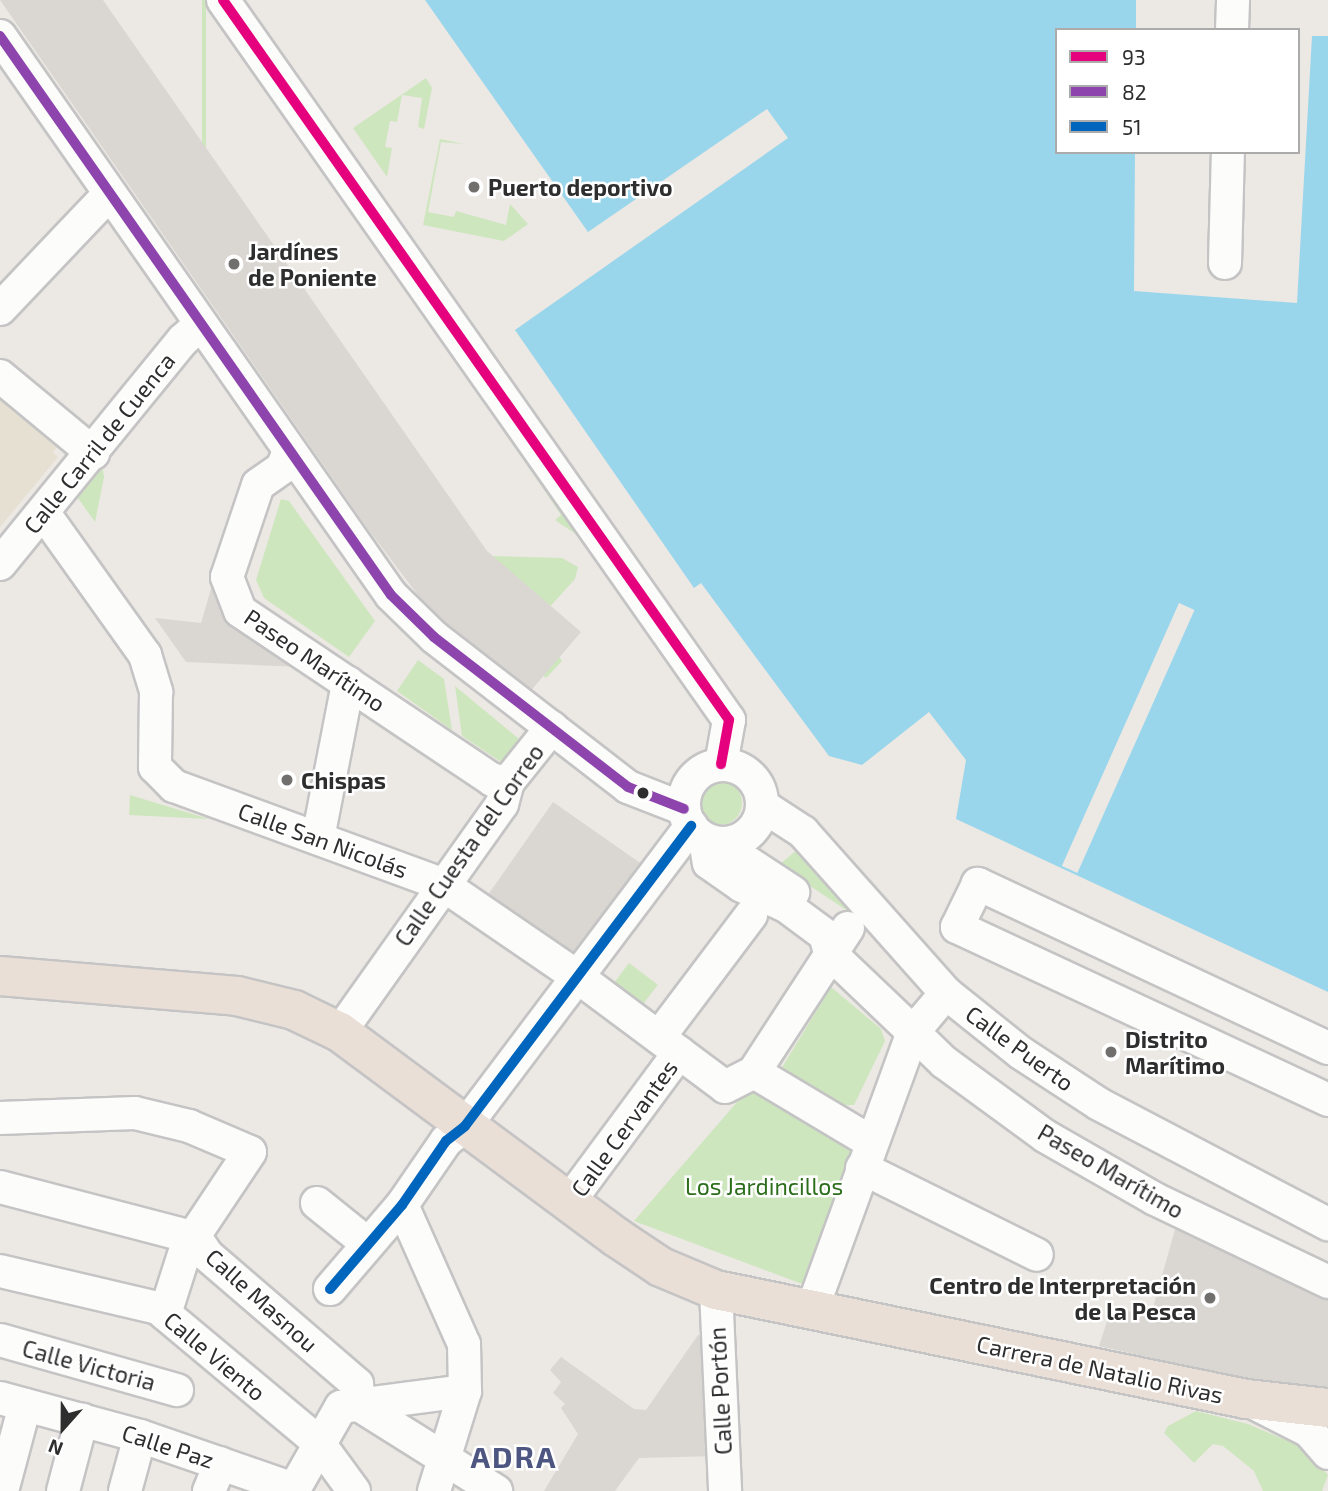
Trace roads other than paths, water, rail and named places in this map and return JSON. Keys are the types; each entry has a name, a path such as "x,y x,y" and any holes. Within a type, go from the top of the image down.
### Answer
{"highway":[{"name":"Carrera de Natalio Rivas","path":"0,976 237,996 294,1010 340,1032 568,1203 661,1267 716,1290 1246,1399 1328,1408"}],"street":[{"path":"223,0 729,720 721,764"},
{"path":"1232,28 1233,0"},
{"path":"0,36 391,595 434,637 628,787 699,829 743,838 753,830 763,806 755,781 746,772 721,764 709,767 689,784 699,829 709,863 806,920 825,935 946,993 913,1032 866,1155 812,1310"},
{"path":"1225,263 1228,154"},
{"path":"0,309 109,194"},
{"name":"Calle Carril de Cuenca","path":"0,564 183,340 201,324"},
{"path":"0,376 93,453"},
{"name":"Paseo Marítimo","path":"289,451 282,468 258,485 227,577 240,611 492,780 508,782"},
{"name":"Calle San Nicolás","path":"43,512 145,655 156,692 155,767 174,786 442,884 576,975 725,1087 754,1072"},
{"path":"318,838 348,683"},
{"name":"Calle Cuesta del Correo","path":"340,1032 442,884 502,804 508,782 552,727"},
{"name":"Calle Puerto","path":"763,806 803,832 946,993 1021,1053 1100,1104 1328,1224"},
{"path":"330,1289 402,1205 446,1141 465,1126 576,975 699,829"},
{"path":"1328,1048 978,884 957,927 1328,1100"},
{"name":"Calle Cervantes","path":"568,1203 751,915"},
{"path":"839,941 754,1072 866,1155 1037,1255"},
{"name":"Paseo Marítimo","path":"839,941 913,1032 943,1062 1045,1136 1155,1199 1328,1282"},
{"path":"0,1118 135,1113 189,1126 250,1152 196,1238 186,1248 165,1314"},
{"name":"Calle Masnou","path":"0,1187 196,1238 206,1255 357,1384 350,1406"},
{"path":"317,1203 368,1244"},
{"path":"402,1205 464,1344 466,1391 440,1477"},
{"name":"Calle Viento","path":"0,1270 158,1308 317,1443 355,1491"},
{"name":"Calle Portón","path":"716,1290 725,1491"},
{"name":"Calle Victoria","path":"0,1340 177,1390"},
{"path":"294,1490 317,1443 350,1406 466,1391"},
{"path":"1246,1399 1309,1431 1328,1453"},
{"path":"2,1491 12,1401"},
{"name":"Calle Paz","path":"12,1401 140,1436 215,1477 294,1490"},
{"path":"350,1406 440,1477 496,1491"},
{"path":"63,1491 82,1419"},
{"path":"125,1491 140,1436"}],"water":[{"path":"425,0 1136,0 1136,28 1055,28 1055,154 1135,154 1134,291 1297,303 1312,36 1328,36 1328,992 956,819 966,760 929,712 862,765 829,756 701,583 694,588 515,330 788,138 767,109 588,232"}],"place":[{"name":"Puerto deportivo","path":"474,187"},
{"name":"Jardínes de Poniente","path":"234,264"},
{"name":"Chispas","path":"287,780"},
{"name":"Distrito Marítimo","path":"1111,1052"},
{"name":"Centro de Interpretación de la Pesca","path":"1210,1298"}],"district":[{"name":"ADRA","path":"514,1456"}],"park label":[{"name":"Los Jardincillos","path":"764,1186"}]}
